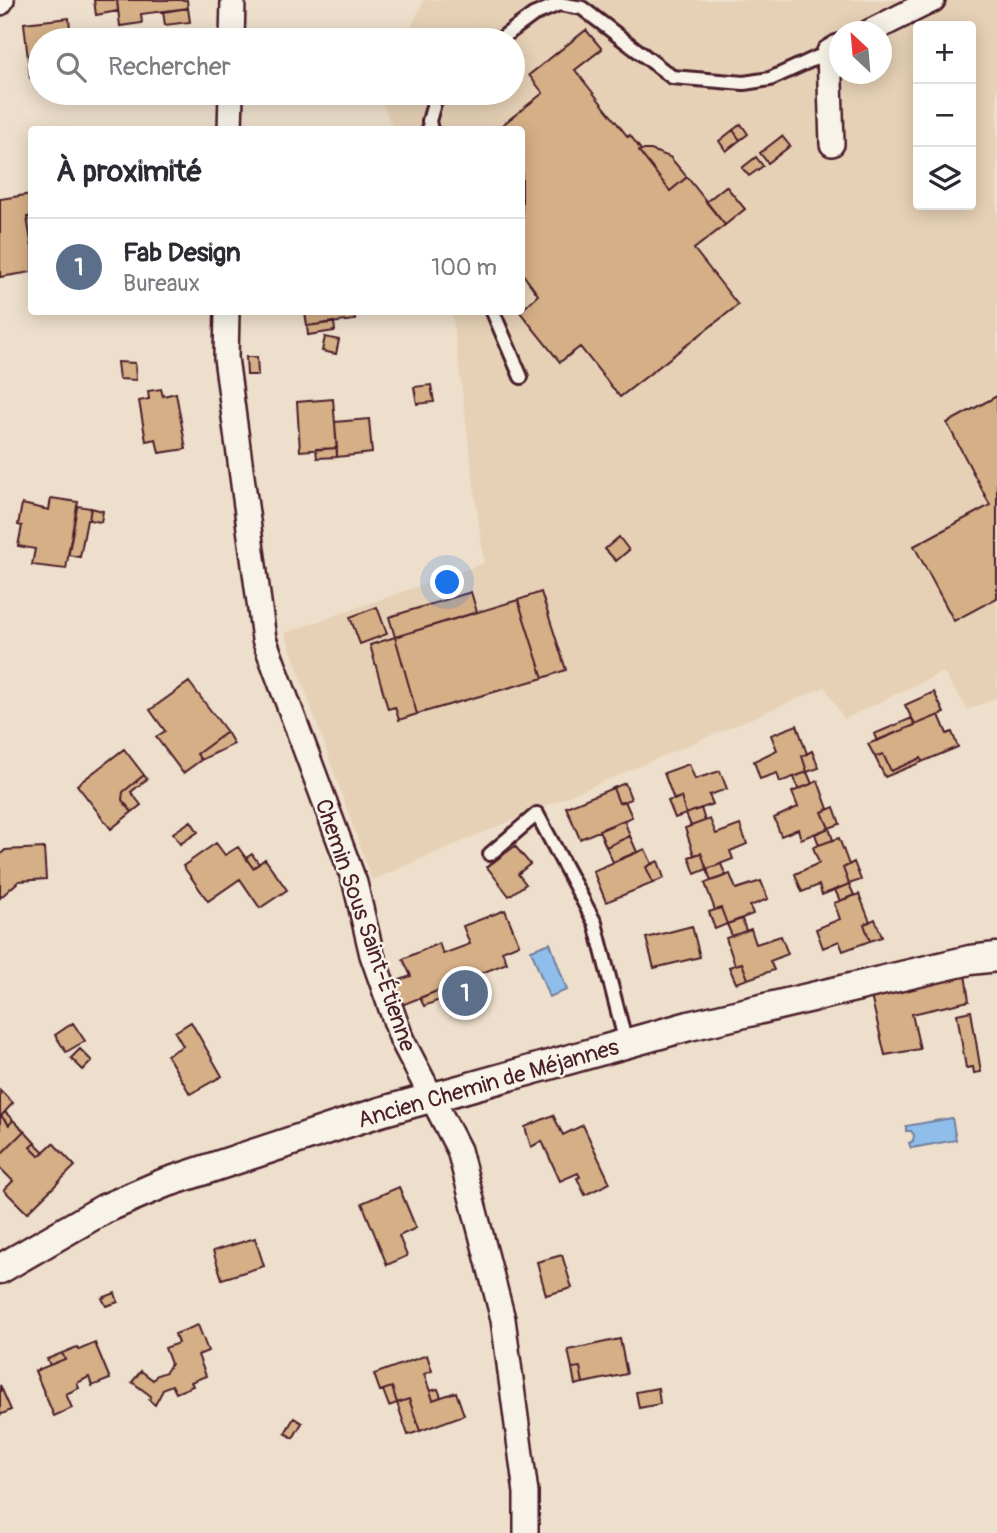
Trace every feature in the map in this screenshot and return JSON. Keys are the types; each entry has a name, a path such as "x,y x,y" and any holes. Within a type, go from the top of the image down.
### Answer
{"street":[{"path":"232,28 233,0"},
{"path":"891,21 933,0"},
{"path":"832,144 833,84"},
{"path":"230,126 231,105"},
{"name":"Chemin Sous Saint-Étienne","path":"227,315 226,358 264,639 355,883 372,955 402,1040 459,1150 503,1319 526,1493 526,1533"},
{"name":"Ancien Chemin de Méjannes","path":"0,1269 104,1209 162,1184 380,1112 730,1016 970,960 997,957"}],"lane":[{"path":"515,28 533,15 559,4 582,8 672,77 744,83 770,79 829,51"},
{"path":"430,126 434,105"},
{"path":"494,315 520,377"},
{"path":"490,854 537,814 595,923 626,1044"}],"shaded area":[{"path":"424,0 997,0 997,697 968,710 943,672 844,719 825,687 372,880 285,633 484,563 452,315 525,315 525,126 392,126 383,105 525,105 525,28 411,28"}],"water":[{"path":"550,943 567,990 549,997 531,950"},
{"path":"952,1118 956,1140 911,1148 909,1143 913,1141 914,1135 911,1131 906,1131 906,1126"}],"building":[{"path":"94,0 117,0 118,11 96,15"},
{"path":"117,0 187,0 188,8 141,14 142,23 120,26"},
{"path":"188,8 190,22 165,25 163,12"},
{"path":"69,18 70,28 28,28 28,60 24,23"},
{"path":"586,30 602,49 575,70 628,137 630,135 670,191 687,177 725,225 694,249 738,305 620,397 580,347 560,362 522,315 525,315 525,307 538,295 525,277 525,126 501,126 543,93 529,75"},
{"path":"741,124 748,134 740,140 733,130"},
{"path":"733,130 740,140 726,151 719,141"},
{"path":"782,136 790,146 768,163 760,153"},
{"path":"651,150 670,157 687,177 670,191 639,151"},
{"path":"756,157 763,166 749,176 742,168"},
{"path":"726,186 745,209 725,225 706,202"},
{"path":"28,195 28,273 0,277 0,199"},
{"path":"305,315 354,315 355,320 307,326"},
{"path":"334,322 335,331 308,335 307,326"},
{"path":"325,337 339,340 336,354 322,351"},
{"path":"246,357 257,357 258,375 247,375"},
{"path":"117,362 135,363 136,380 119,379"},
{"path":"431,385 434,402 417,404 414,387"},
{"path":"161,389 163,396 176,393 186,449 159,453 156,439 146,441 139,401 149,399 148,391"},
{"path":"997,396 997,598 954,621 914,546 990,505 947,423"},
{"path":"333,399 337,448 300,451 297,402"},
{"path":"369,419 372,453 337,457 335,422"},
{"path":"337,448 337,457 317,458 316,449"},
{"path":"51,498 78,502 66,569 32,565 35,549 18,546 22,504 49,510"},
{"path":"77,506 91,508 80,557 68,555"},
{"path":"91,508 103,511 101,522 89,520"},
{"path":"619,537 629,550 616,561 605,549"},
{"path":"471,592 477,612 395,637 389,617"},
{"path":"541,592 566,670 543,678 518,600"},
{"path":"518,600 543,678 417,714 395,637"},
{"path":"377,607 387,634 360,644 350,617"},
{"path":"395,637 417,714 399,720 395,707 388,709 370,645"},
{"path":"189,682 227,732 197,754 201,760 183,773 156,737 165,731 150,710"},
{"path":"934,692 944,713 915,725 905,705"},
{"path":"939,715 947,734 952,732 958,747 922,762 921,758 891,771 883,754 875,757 868,744"},
{"path":"912,718 915,725 877,741 874,734"},
{"path":"797,725 807,754 802,756 807,772 780,782 777,773 760,779 754,761 777,750 771,735"},
{"path":"227,732 234,744 201,760 197,754"},
{"path":"124,749 144,775 123,792 122,800 132,812 111,829 77,785"},
{"path":"812,751 819,768 807,772 802,756"},
{"path":"883,754 891,771 921,758 922,762 885,777 875,757"},
{"path":"689,764 695,779 720,771 727,789 709,795 713,804 686,814 681,797 674,800 664,773"},
{"path":"807,772 812,784 798,789 794,777"},
{"path":"144,775 147,779 131,792 141,805 132,812 122,800 123,792"},
{"path":"818,781 828,809 822,812 829,828 801,839 798,829 781,836 774,818 798,807 792,792"},
{"path":"625,783 631,799 619,803 613,788"},
{"path":"613,788 619,803 625,801 632,817 580,839 566,807"},
{"path":"681,797 686,814 675,818 668,801"},
{"path":"834,807 840,824 829,828 822,812"},
{"path":"701,808 705,821 691,826 686,814"},
{"path":"710,819 716,834 740,825 747,844 730,851 733,859 707,869 701,853 694,855 685,828"},
{"path":"624,820 630,836 606,847 599,830"},
{"path":"191,821 198,832 180,844 173,833"},
{"path":"829,828 833,840 819,845 815,834"},
{"path":"630,836 637,852 613,862 606,847"},
{"path":"839,838 849,865 843,868 849,884 822,895 819,885 802,892 795,874 819,863 813,847"},
{"path":"216,843 225,855 238,847 253,868 265,859 287,890 260,908 240,879 208,901 183,866"},
{"path":"515,846 530,864 518,874 526,884 509,896 487,867"},
{"path":"44,848 46,879 19,881 0,898 0,855 5,850"},
{"path":"645,849 652,864 646,867 653,883 606,902 593,871"},
{"path":"701,853 707,869 695,874 689,857"},
{"path":"252,854 259,864 253,868 246,858"},
{"path":"658,861 664,878 653,883 646,867"},
{"path":"854,862 861,880 849,884 843,868"},
{"path":"721,864 726,876 711,881 707,869"},
{"path":"730,874 736,889 761,881 768,899 750,906 753,914 727,924 721,908 715,910 705,883"},
{"path":"849,884 854,895 840,901 835,890"},
{"path":"859,894 870,922 864,924 870,941 843,951 839,941 823,948 816,929 840,919 834,903"},
{"path":"721,908 727,924 715,929 709,912"},
{"path":"505,910 519,944 502,951 507,963 402,1005 394,982 411,976 403,959 439,943 443,954 470,944 463,926"},
{"path":"742,919 746,931 732,936 727,924"},
{"path":"875,919 882,937 870,941 864,924"},
{"path":"692,926 700,957 654,968 646,938"},
{"path":"751,929 756,944 781,936 788,954 770,961 774,970 748,979 742,963 735,965 726,938"},
{"path":"742,963 748,979 736,983 729,967"},
{"path":"965,974 969,1001 912,1014 920,1049 885,1055 871,996"},
{"path":"442,989 445,998 424,1006 420,998"},
{"path":"971,1011 981,1072 974,1073 973,1067 966,1068 957,1014"},
{"path":"191,1022 222,1076 190,1094 167,1055 183,1046 175,1032"},
{"path":"73,1023 85,1041 66,1052 55,1035"},
{"path":"80,1049 92,1061 83,1070 71,1058"},
{"path":"0,1090 13,1103 1,1116 9,1125 13,1120 24,1131 0,1155"},
{"path":"5,1112 13,1120 9,1125 1,1116"},
{"path":"553,1115 563,1135 583,1125 610,1183 585,1195 577,1178 580,1177 578,1173 560,1181 542,1141 531,1147 525,1127"},
{"path":"24,1131 35,1143 30,1147 39,1156 53,1143 75,1166 27,1213 4,1190 13,1181 0,1168 0,1155"},
{"path":"35,1143 44,1152 39,1156 30,1147"},
{"path":"399,1187 416,1228 399,1236 407,1256 387,1265 362,1203"},
{"path":"255,1238 264,1266 222,1279 213,1251"},
{"path":"562,1255 572,1288 546,1295 537,1262"},
{"path":"115,1293 118,1302 106,1306 102,1298"},
{"path":"198,1325 208,1351 198,1355 206,1376 191,1382 193,1386 176,1393 172,1385 164,1388 155,1405 149,1400 151,1396 132,1382 141,1371 153,1380 157,1375 166,1372 171,1364 165,1348 178,1343 175,1334"},
{"path":"620,1339 627,1374 583,1383 580,1367 572,1368 568,1350"},
{"path":"95,1343 110,1379 92,1386 89,1377 77,1383 79,1388 66,1394 72,1408 54,1416 35,1371 65,1359 62,1353"},
{"path":"62,1353 65,1359 50,1365 47,1359"},
{"path":"427,1355 432,1371 424,1374 433,1400 456,1392 464,1415 420,1431 409,1399 397,1403 392,1387 380,1391 374,1374"},
{"path":"580,1367 583,1383 575,1385 572,1368"},
{"path":"0,1385 11,1410 0,1415"},
{"path":"392,1387 397,1403 389,1406 383,1390"},
{"path":"658,1388 660,1404 639,1408 636,1392"},
{"path":"438,1389 441,1397 433,1400 430,1391"},
{"path":"409,1399 420,1431 408,1435 397,1403"},
{"path":"294,1418 302,1423 293,1438 285,1433"}],"place":[{"name":"Fab Design","path":"465,993"}]}
